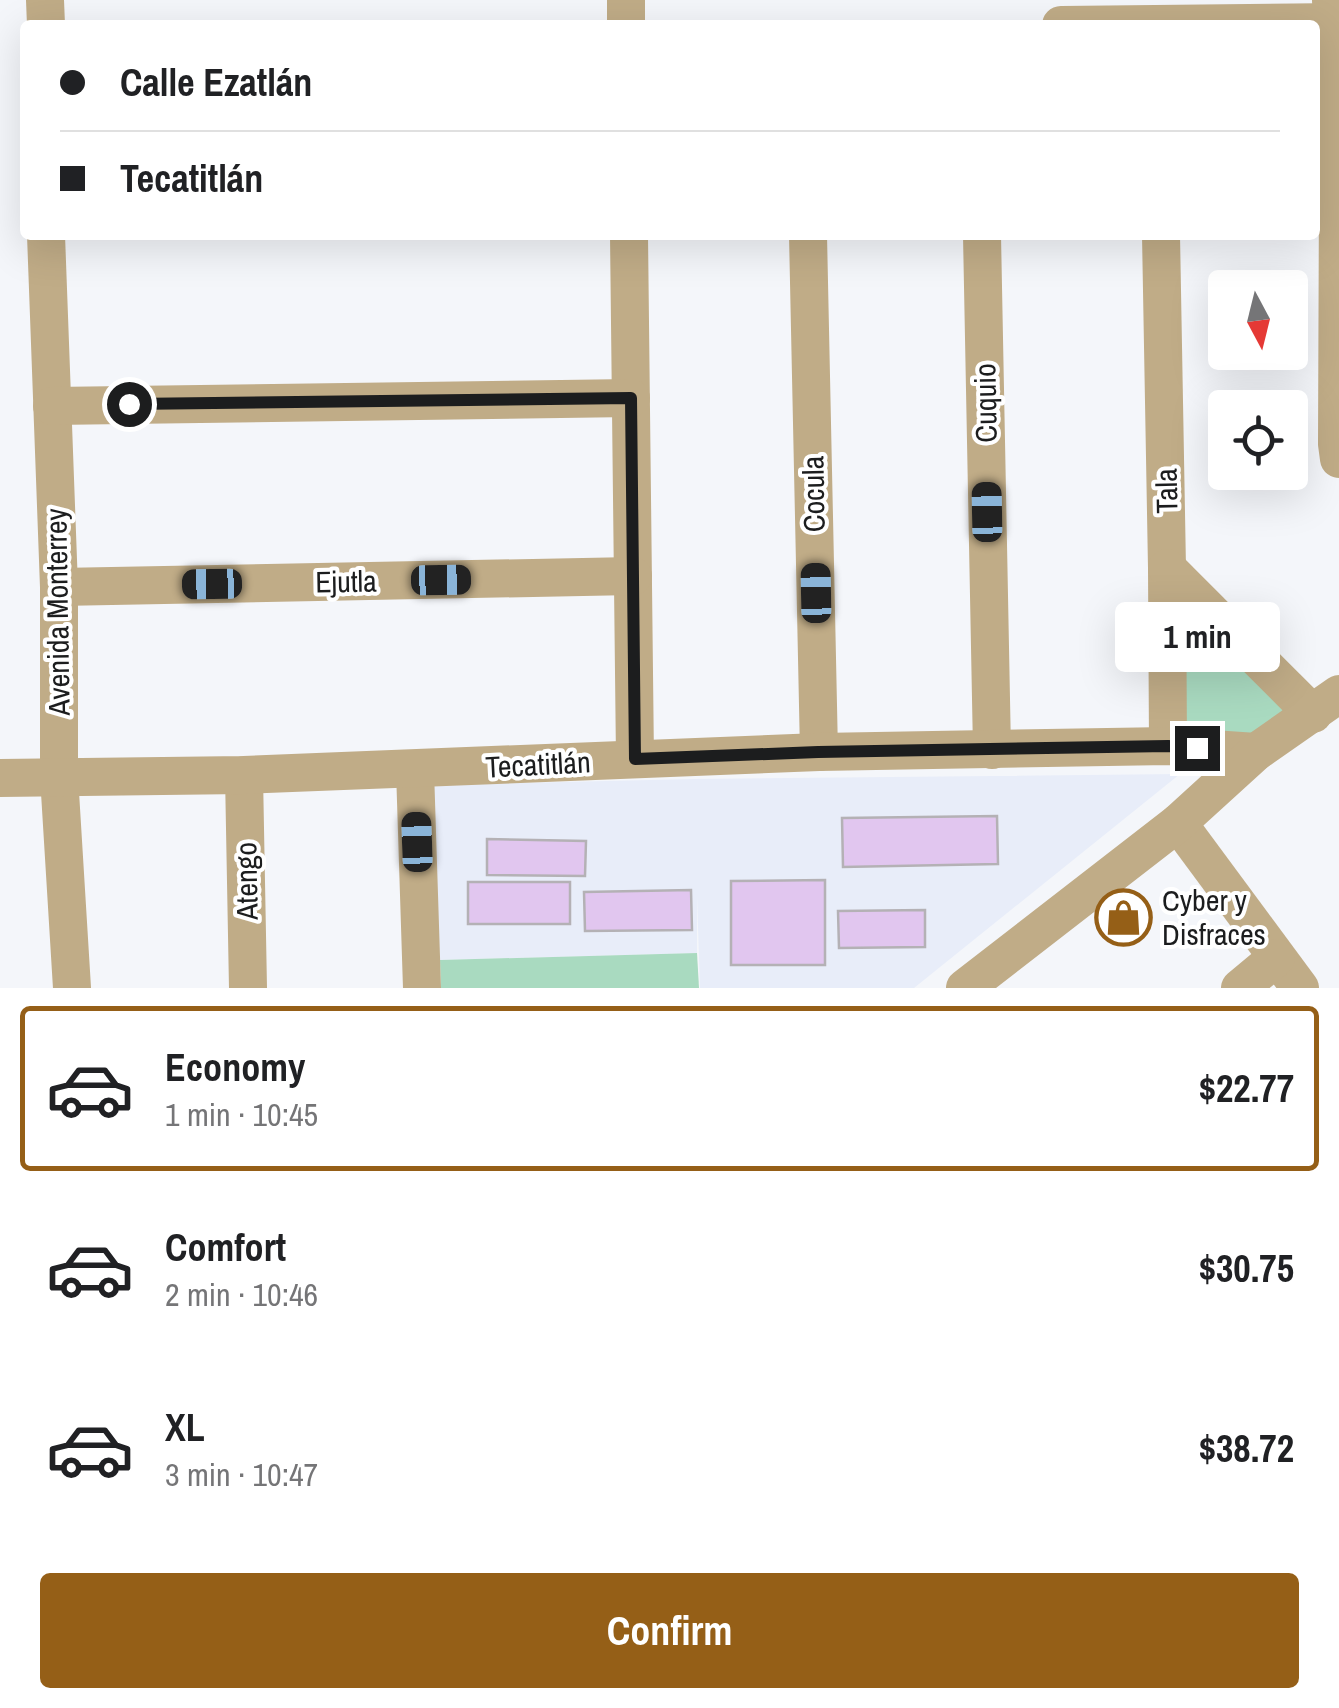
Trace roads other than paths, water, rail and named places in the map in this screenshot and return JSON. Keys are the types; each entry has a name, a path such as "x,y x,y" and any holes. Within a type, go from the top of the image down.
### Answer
{"street":[{"path":"1227,20 1334,14 1339,460"},
{"name":"Avenida Monterrey","path":"46,240 60,776 72,988"},
{"path":"629,240 635,759"},
{"name":"Cocula","path":"808,240 818,752"},
{"name":"Cuquio","path":"982,240 992,750"},
{"name":"Tala","path":"1160,240 1168,746"},
{"path":"52,406 631,398"},
{"path":"965,988 1178,823 1256,752 1326,704 1167,568"},
{"name":"Ejutla","path":"58,586 632,576"},
{"name":"Tecatitlán","path":"0,778 414,770 818,752 1168,746 1256,752"},
{"path":"414,770 422,988"},
{"name":"Atengo","path":"244,775 248,988"},
{"path":"1178,823 1300,988"},
{"path":"1240,988 1276,958"}],"place":[{"name":"Cyber y Disfraces","path":"1123,917"}]}
